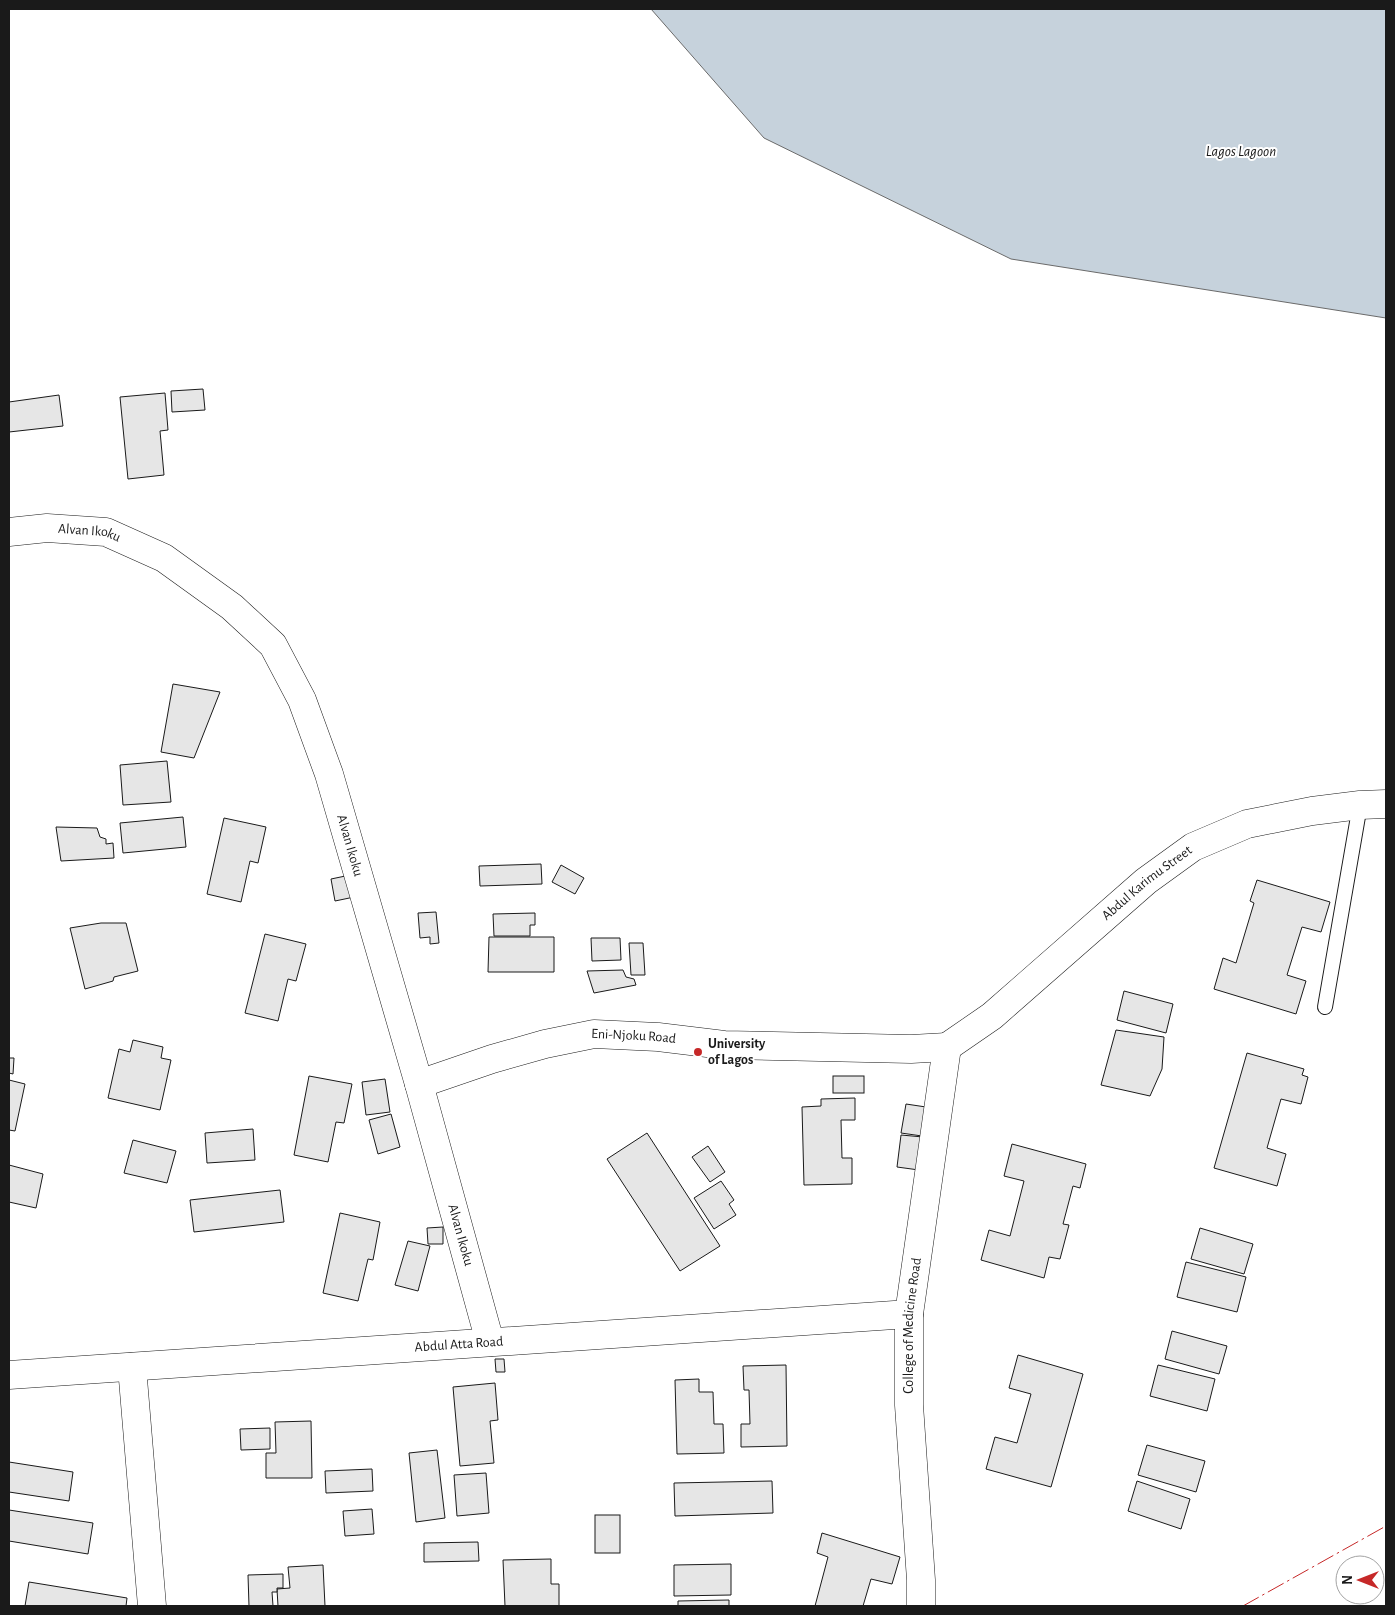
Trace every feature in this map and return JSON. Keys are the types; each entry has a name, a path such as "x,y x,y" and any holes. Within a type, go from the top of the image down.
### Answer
{"street":[{"name":"Alvan Ikoku","path":"9,532 47,528 106,532 164,558 232,606 274,645 302,700 329,774 419,1084 490,1342"},
{"name":"Abdul Karimu Street","path":"947,1046 992,1016 1146,881 1193,847 1246,824 1312,811 1373,804"},
{"name":"Eni-Njoku Road","path":"419,1084 492,1059 545,1044 594,1034 658,1037 724,1045 911,1049 947,1046"},
{"name":"College of Medicine Road","path":"921,1606 921,1580 909,1405 909,1314 947,1046"},
{"name":"Abdul Atta Road","path":"9,1375 909,1314"},
{"path":"132,1367 152,1606"}],"lane":[{"path":"1325,1007 1373,804"}],"water":[{"name":"Lagos Lagoon","path":"651,9 1386,9 1386,318 1011,259 764,138"}],"building":[{"path":"203,389 205,410 172,412 171,391"},
{"path":"165,393 168,430 160,431 164,475 128,479 120,397"},
{"path":"59,395 63,426 9,432 9,402"},
{"path":"173,684 220,692 194,758 161,752"},
{"path":"167,761 171,802 123,805 120,765"},
{"path":"183,817 186,847 123,853 120,823"},
{"path":"224,818 266,827 258,863 250,861 241,902 207,894"},
{"path":"56,827 97,828 100,837 106,839 106,844 113,843 114,858 61,861"},
{"path":"541,864 542,884 480,886 479,866"},
{"path":"561,865 584,878 575,894 552,882"},
{"path":"355,874 359,896 335,901 331,879"},
{"path":"1257,880 1330,902 1321,932 1302,927 1287,975 1306,981 1296,1014 1214,989 1223,958 1236,963 1254,903 1250,901"},
{"path":"436,912 439,943 430,944 430,937 420,938 418,913"},
{"path":"535,913 535,925 530,925 530,936 494,936 493,914"},
{"path":"101,923 126,923 138,971 114,977 113,981 85,989 70,928"},
{"path":"265,934 306,944 296,981 288,979 278,1021 245,1013"},
{"path":"489,937 554,937 554,972 488,972"},
{"path":"591,938 620,938 621,960 592,961"},
{"path":"629,943 643,943 645,975 631,975"},
{"path":"623,970 626,977 634,979 636,985 594,993 587,971"},
{"path":"1124,991 1173,1004 1166,1033 1117,1020"},
{"path":"1116,1030 1164,1037 1162,1069 1150,1096 1101,1085"},
{"path":"133,1040 163,1047 161,1058 171,1060 160,1110 108,1098 119,1049 130,1052"},
{"path":"1247,1053 1304,1069 1302,1075 1308,1077 1301,1104 1281,1099 1267,1148 1286,1154 1277,1186 1214,1168"},
{"path":"9,1058 14,1058 13,1074 9,1073"},
{"path":"309,1076 352,1084 344,1123 336,1122 328,1162 294,1155"},
{"path":"833,1076 864,1076 864,1093 833,1093"},
{"path":"385,1079 390,1112 366,1115 362,1082"},
{"path":"9,1080 25,1084 15,1131 9,1130"},
{"path":"855,1098 855,1120 841,1120 842,1158 852,1158 852,1184 804,1185 802,1107 821,1106 821,1099"},
{"path":"906,1104 926,1107 922,1136 901,1133"},
{"path":"391,1114 400,1147 378,1154 369,1120"},
{"path":"253,1129 255,1160 207,1163 205,1133"},
{"path":"647,1133 720,1246 680,1271 607,1159"},
{"path":"901,1135 923,1137 919,1170 897,1167"},
{"path":"133,1140 176,1151 167,1183 124,1173"},
{"path":"1012,1144 1086,1164 1080,1188 1073,1186 1063,1224 1069,1225 1060,1259 1049,1257 1044,1278 981,1260 989,1230 1010,1236 1024,1181 1004,1176"},
{"path":"708,1146 725,1172 710,1182 692,1157"},
{"path":"9,1165 43,1174 36,1208 9,1202"},
{"path":"721,1181 734,1200 729,1204 736,1215 714,1229 694,1198"},
{"path":"280,1190 284,1222 194,1232 190,1200"},
{"path":"340,1213 380,1222 373,1260 368,1259 358,1301 323,1293"},
{"path":"443,1227 443,1244 428,1244 427,1228"},
{"path":"1200,1228 1253,1244 1244,1274 1191,1259"},
{"path":"408,1241 430,1246 418,1291 395,1285"},
{"path":"1186,1262 1246,1277 1237,1312 1177,1297"},
{"path":"1172,1331 1227,1346 1219,1374 1165,1359"},
{"path":"1018,1355 1083,1374 1051,1487 986,1469 995,1437 1017,1443 1031,1394 1009,1388"},
{"path":"495,1359 504,1359 505,1372 496,1372"},
{"path":"786,1365 787,1446 741,1447 741,1424 750,1424 749,1390 744,1390 743,1366"},
{"path":"1158,1365 1215,1379 1207,1411 1150,1396"},
{"path":"699,1379 699,1392 713,1392 714,1424 723,1424 724,1453 677,1454 675,1380"},
{"path":"495,1383 498,1420 490,1421 494,1463 460,1466 453,1387"},
{"path":"311,1421 312,1478 266,1478 266,1453 276,1453 275,1422"},
{"path":"270,1428 270,1449 241,1450 240,1429"},
{"path":"1147,1445 1205,1461 1196,1492 1138,1475"},
{"path":"437,1450 445,1518 416,1522 409,1453"},
{"path":"9,1462 73,1472 69,1501 9,1492"},
{"path":"372,1469 373,1491 326,1493 325,1471"},
{"path":"486,1473 489,1513 457,1516 454,1475"},
{"path":"772,1481 773,1513 675,1516 674,1483"},
{"path":"1137,1481 1190,1499 1181,1529 1128,1511"},
{"path":"372,1509 374,1534 345,1536 343,1511"},
{"path":"9,1510 93,1523 88,1554 9,1541"},
{"path":"595,1515 620,1515 620,1553 595,1553"},
{"path":"822,1533 900,1557 892,1584 871,1579 863,1606 815,1606 828,1557 817,1553"},
{"path":"478,1542 479,1561 424,1562 424,1543"},
{"path":"551,1559 551,1584 559,1584 559,1606 505,1606 503,1560"},
{"path":"731,1564 731,1595 674,1596 674,1565"},
{"path":"323,1565 325,1606 278,1606 277,1589 290,1588 288,1567"},
{"path":"283,1574 283,1588 277,1588 277,1592 272,1592 273,1606 249,1606 248,1575"},
{"path":"29,1582 127,1598 126,1606 25,1606"},
{"path":"729,1600 729,1606 678,1606 678,1601"}],"power":[{"path":"1243,1606 1386,1526"}],"place":[{"name":"University of Lagos","path":"698,1052"}]}
